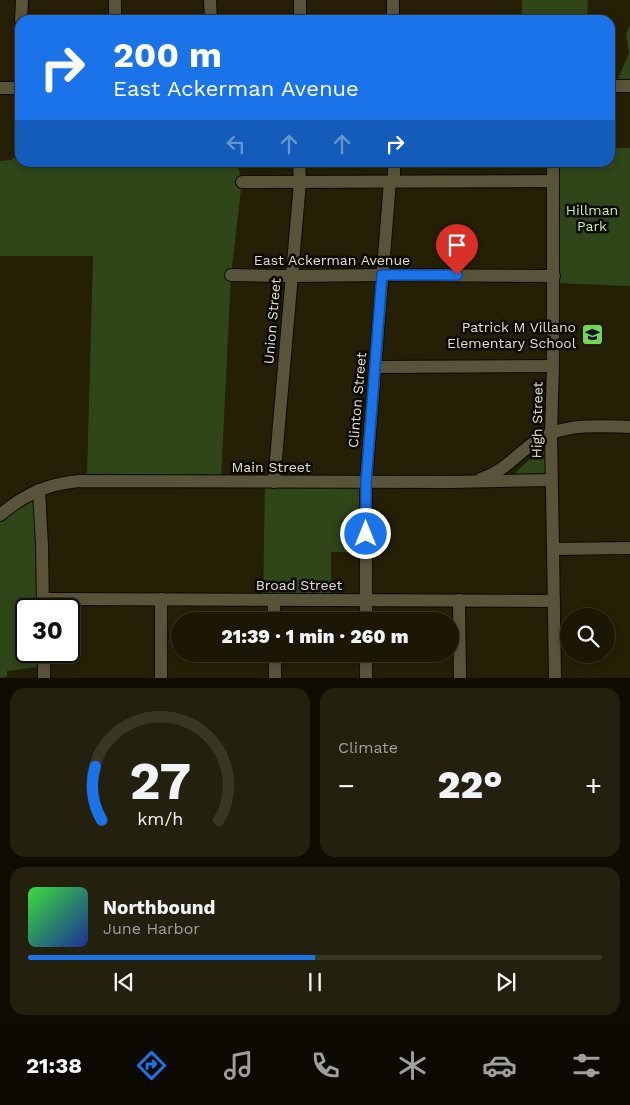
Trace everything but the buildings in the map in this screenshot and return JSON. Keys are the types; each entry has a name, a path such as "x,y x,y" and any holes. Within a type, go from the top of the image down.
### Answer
{"street":[{"path":"22,0 22,15"},
{"path":"114,0 115,15"},
{"path":"210,0 210,15"},
{"path":"300,0 300,15"},
{"path":"393,0 393,15"},
{"path":"615,86 630,86"},
{"path":"0,88 15,88"},
{"name":"Union Street","path":"274,482 300,182 299,167"},
{"name":"Clinton Street","path":"366,612 366,482 382,275 393,167"},
{"name":"High Street","path":"553,167 554,276 551,480 554,549 555,678"},
{"path":"242,182 554,181"},
{"name":"East Ackerman Avenue","path":"231,274 291,276 554,276"},
{"path":"375,367 553,366"},
{"path":"462,482 479,480 493,475 506,467 531,444 551,433 583,426 630,427"},
{"name":"Main Street","path":"0,514 26,496 39,490 79,481 462,482 551,480"},
{"path":"39,490 43,598"},
{"path":"554,549 630,548"},
{"path":"161,599 161,678"},
{"name":"Broad Street","path":"80,602 161,599 554,600"},
{"path":"274,600 274,612"},
{"path":"460,600 460,678"},
{"path":"275,662 275,678"},
{"path":"366,662 366,678"},
{"path":"44,663 44,678"}],"green space":[{"path":"522,0 588,0 587,15 522,15"},
{"path":"630,25 630,86 615,86 629,53 626,34"},
{"name":"Hillman Park","path":"615,148 630,148 630,286 554,283 553,167 615,167"},
{"path":"12,158 15,158 15,167 238,167 242,182 231,275 221,481 79,481 87,474 93,256 0,256 0,161 12,160"},
{"path":"541,449 545,451 546,473 544,476 515,476 516,472"},
{"path":"265,481 366,482 366,552 331,552 331,600 263,600"},
{"path":"39,490 43,598 15,598 15,663 44,663 44,666 7,671 7,677 0,678 0,515"}],"place":[{"name":"Patrick M Villano Elementary School","path":"592,335"}],"route":[{"path":"366,534 366,482 382,275 457,275"}]}
